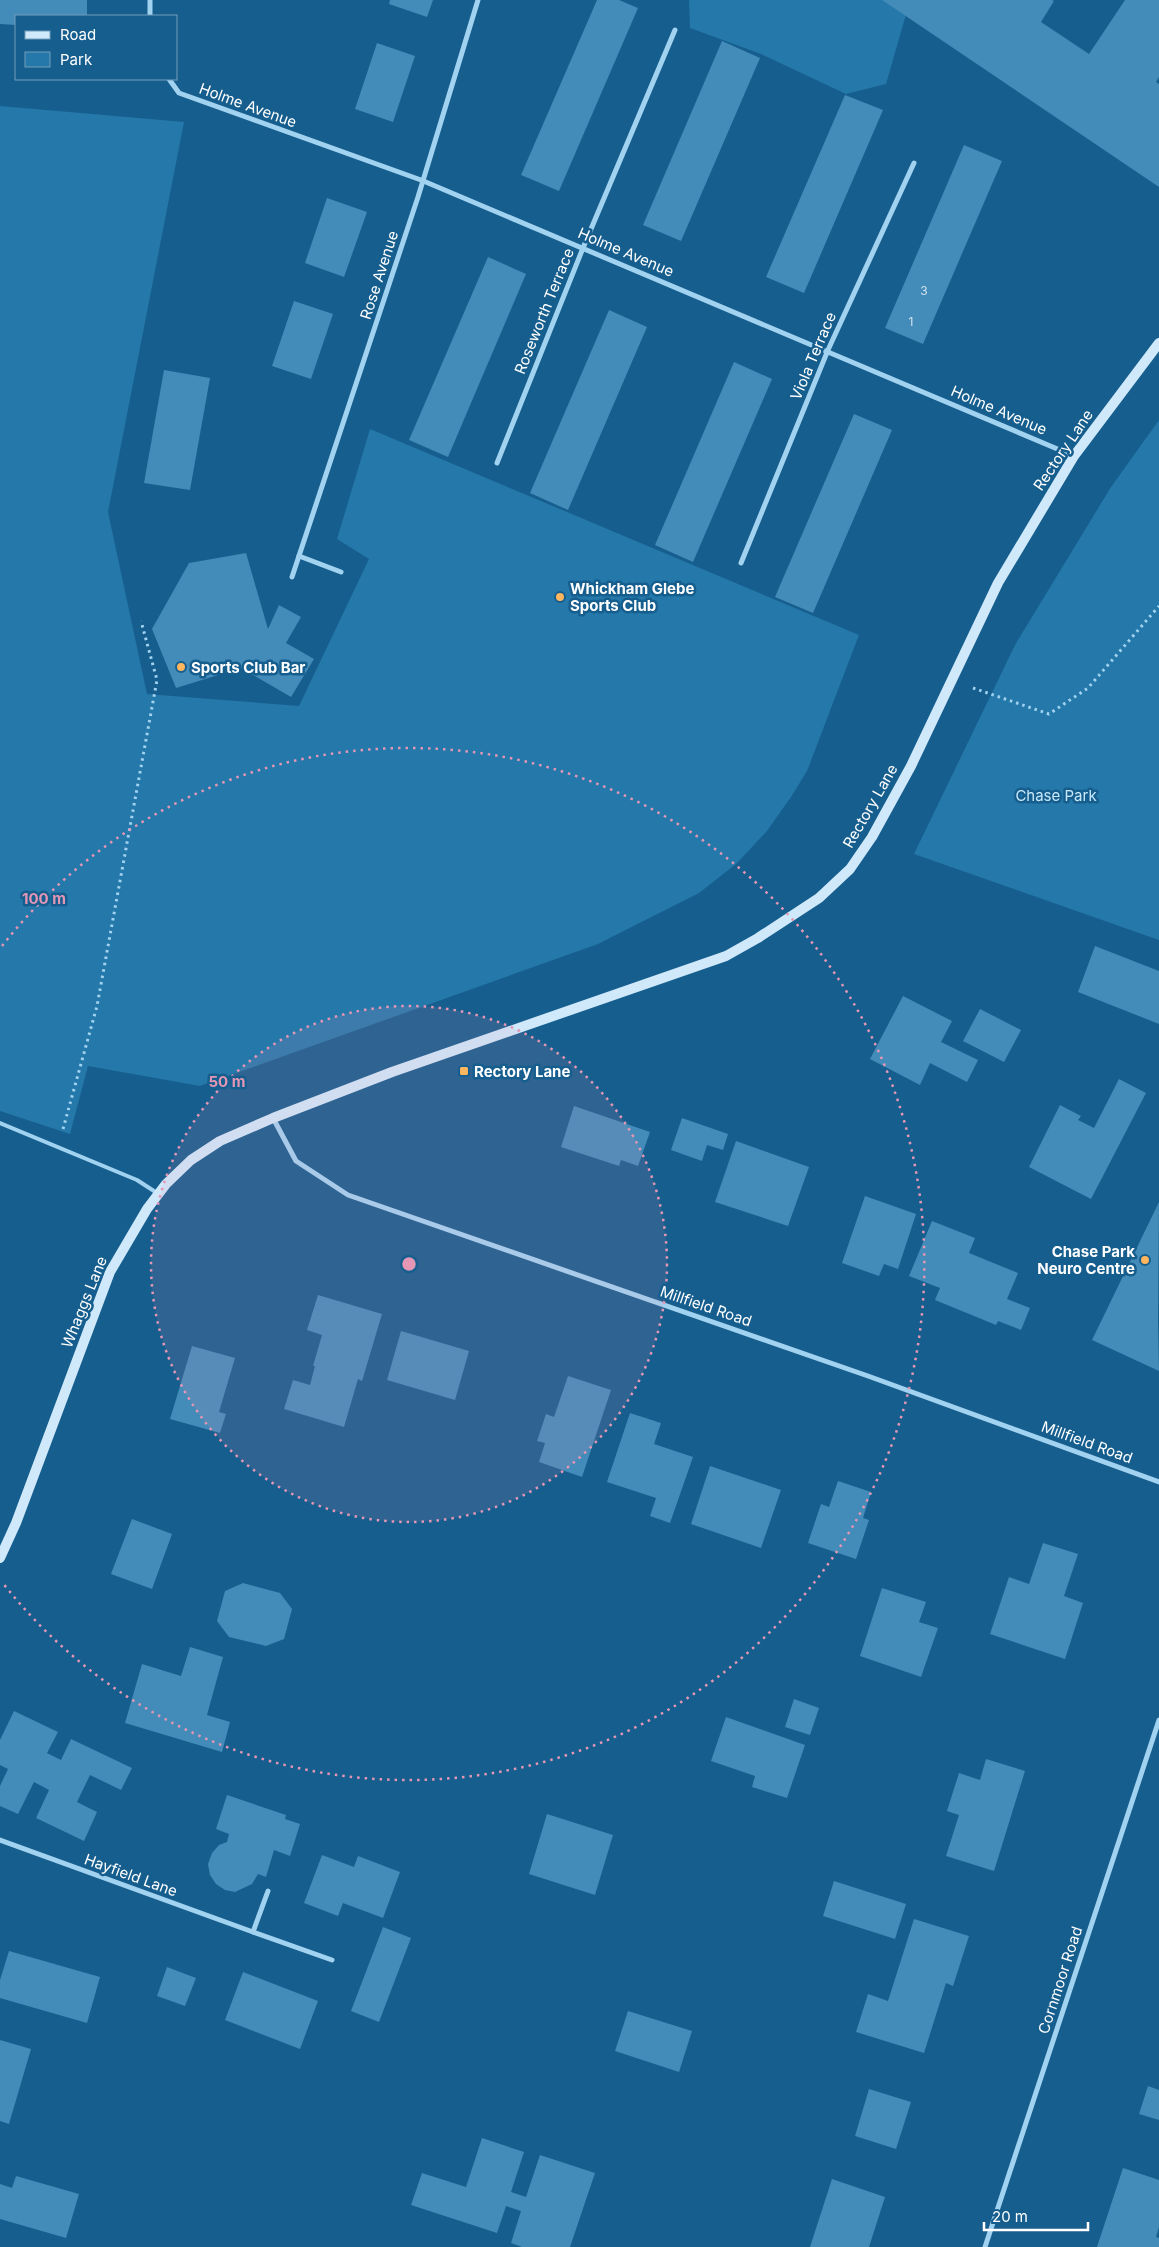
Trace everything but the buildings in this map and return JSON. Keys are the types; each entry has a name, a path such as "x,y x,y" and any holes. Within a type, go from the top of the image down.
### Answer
{"main road":[{"name":"Rectory Lane","path":"273,1118 392,1072 726,956 758,938 819,898 850,869 893,802 998,583 1074,456 1159,343"},
{"name":"Whaggs Lane","path":"0,1558 16,1522 110,1272 133,1230 158,1194 191,1160 220,1141 273,1118"}],"street":[{"path":"150,0 150,15"},
{"name":"Rose Avenue","path":"292,577 418,197 421,180 478,0"},
{"name":"Roseworth Terrace","path":"497,463 583,248 674,30"},
{"name":"Holme Avenue","path":"170,80 180,93 421,180 828,350 1074,456"},
{"name":"Viola Terrace","path":"741,563 828,350 914,163"},
{"path":"299,556 341,572"},
{"name":"Millfield Road","path":"273,1118 296,1161 348,1195 868,1376 1159,1482"},
{"name":"Cornmoor Road","path":"985,2247 1159,1720"},
{"name":"Hayfield Lane","path":"0,1840 332,1960"},
{"path":"253,1932 268,1890"}],"lane":[{"path":"0,1123 137,1180 158,1194"}],"path":[{"path":"952,680 1049,714 1088,688 1159,604"},
{"path":"57,1146 78,1079 97,1006 156,680 141,620"}],"green space":[{"path":"689,0 903,0 909,4 886,84 846,94 761,54 690,28"},
{"name":"Whickham Glebe Sports Club","path":"0,106 184,122 108,512 147,694 299,706 369,559 337,539 370,429 859,635 807,771 767,831 736,864 699,893 598,944 200,1086 88,1066 70,1134 0,1111"},
{"name":"Chase Park","path":"1159,420 1159,940 914,854 1015,645 1111,487"}],"place":[{"name":"Whickham Glebe Sports Club","path":"560,597"},
{"name":"Sports Club Bar","path":"181,667"},
{"name":"Rectory Lane","path":"464,1071"},
{"name":"Chase Park Neuro Centre","path":"1145,1260"}]}
